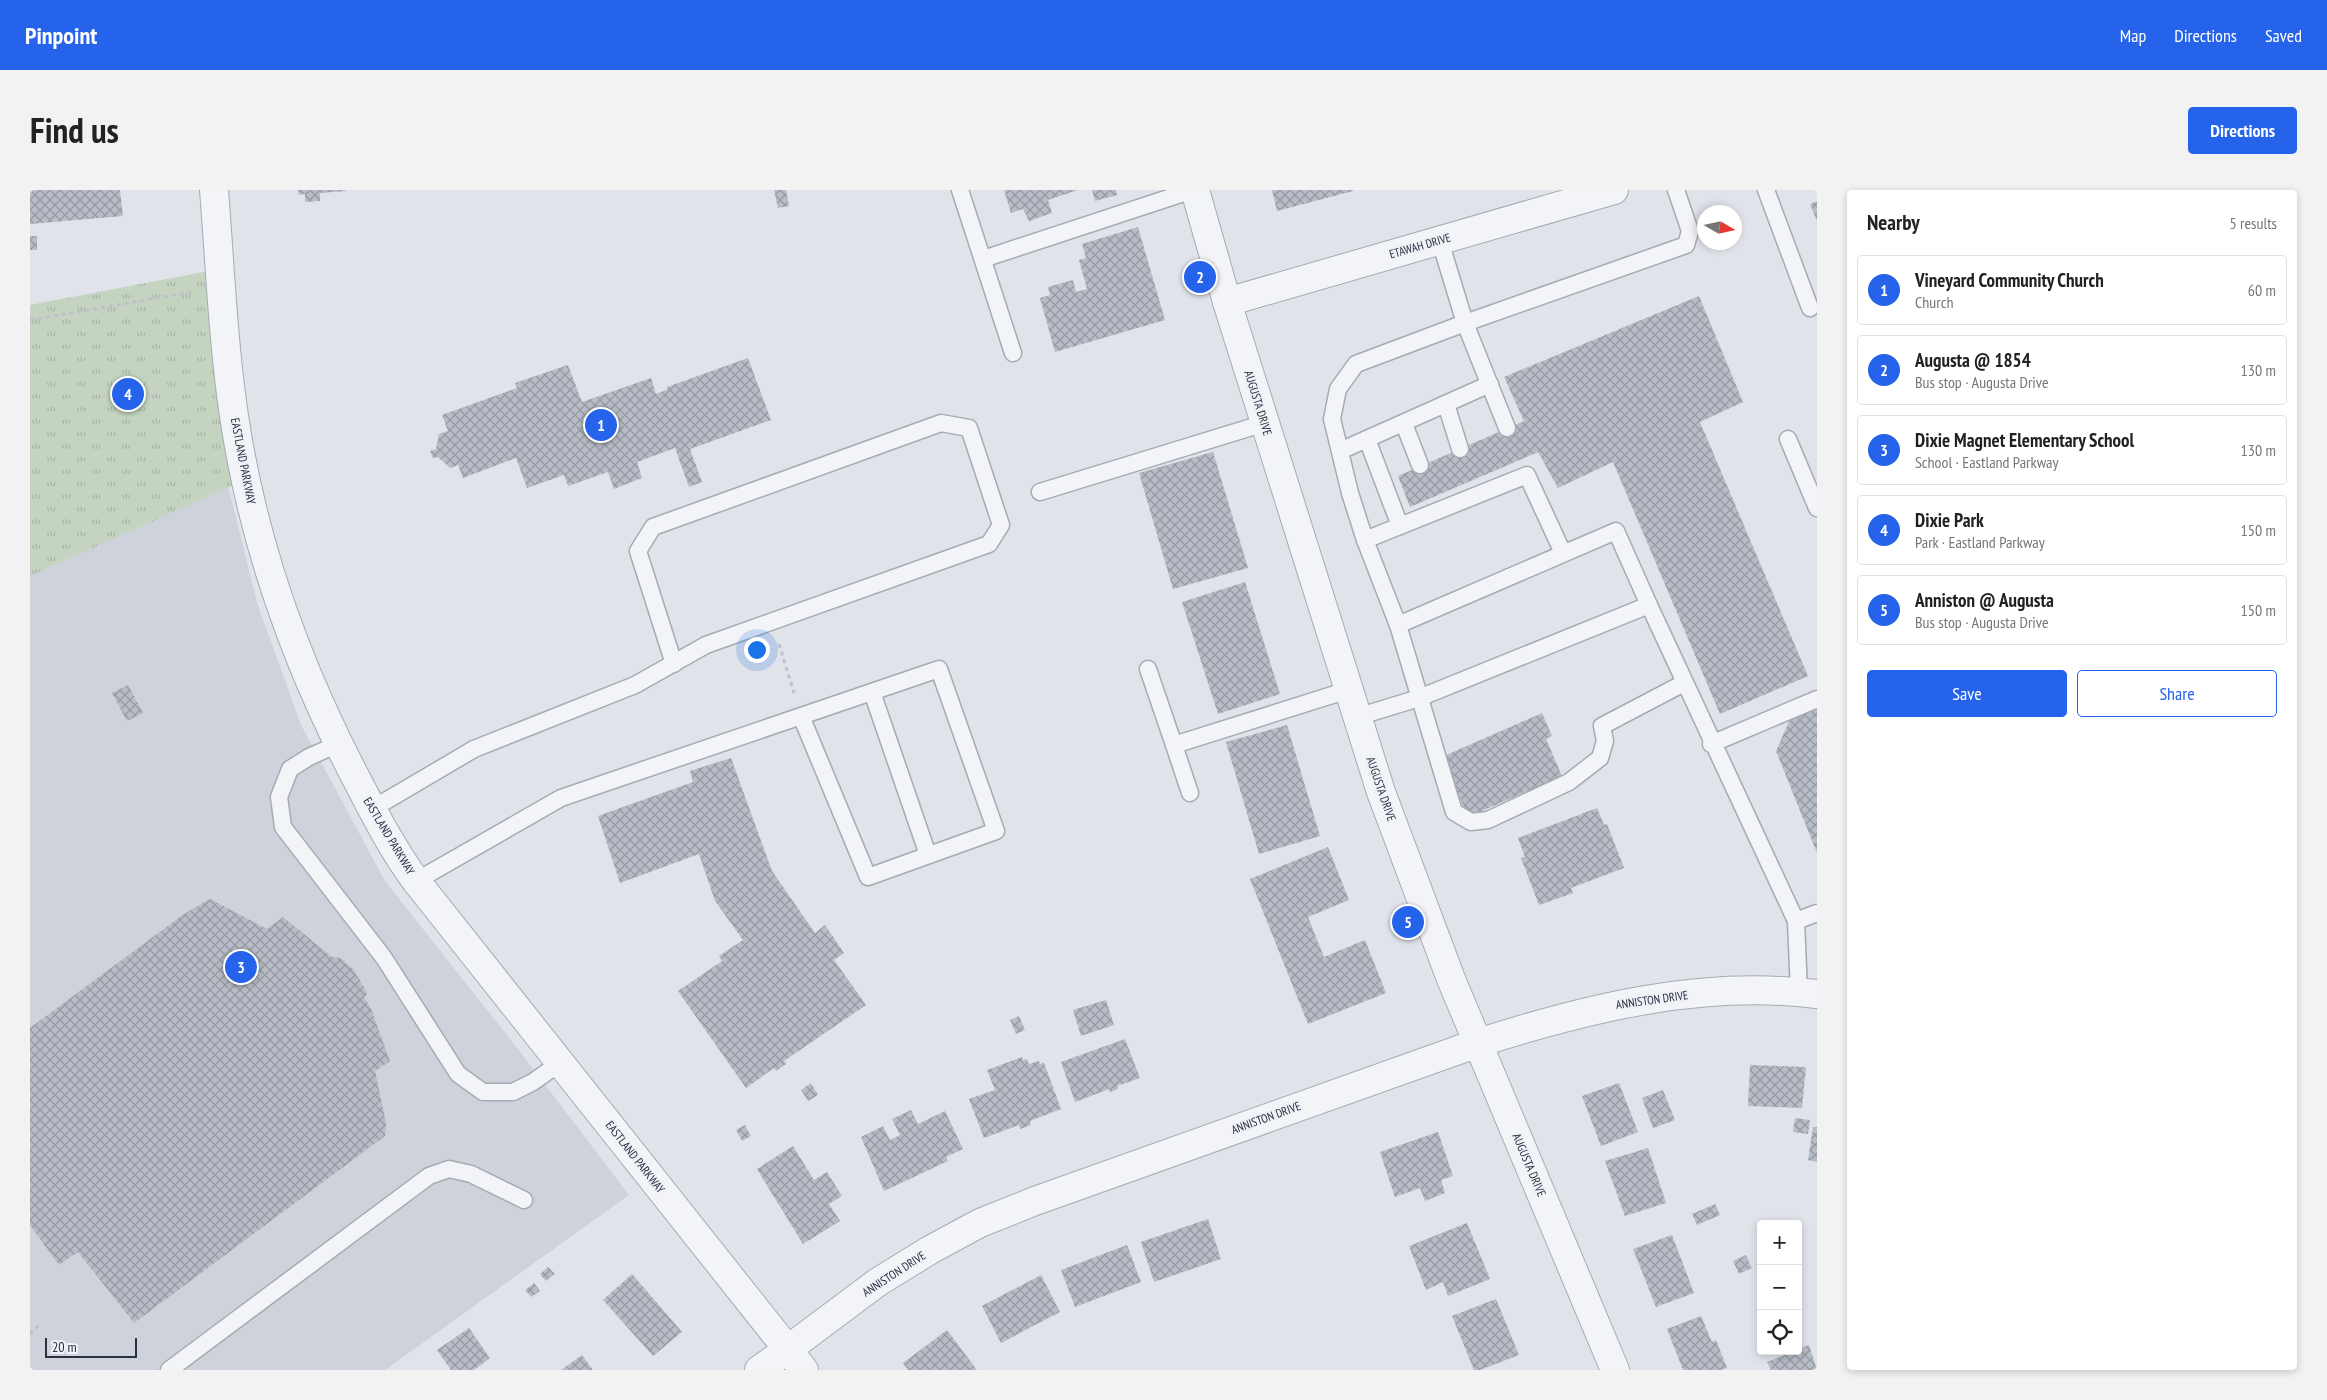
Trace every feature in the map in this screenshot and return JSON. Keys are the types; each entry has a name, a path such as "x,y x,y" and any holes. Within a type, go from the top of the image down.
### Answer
{"street":[{"name":"EASTLAND PARKWAY","path":"214,190 234,416 248,494 273,585 302,664 338,744 372,809 416,881 804,1370"},
{"name":"AUGUSTA DRIVE","path":"1194,190 1227,302 1380,792 1448,970 1615,1370"},
{"name":"ETAWAH DRIVE","path":"1227,302 1614,190"},
{"name":"ANNISTON DRIVE","path":"759,1370 878,1282 980,1223 1035,1201 1478,1043 1538,1024 1600,1008 1663,996 1728,991 1808,993"}],"lane":[{"path":"960,190 1013,353"},
{"path":"983,259 1194,190"},
{"path":"1676,190 1690,231 1686,245 1465,323 1356,364 1338,389 1332,419 1350,493 1365,540 1398,625 1454,812 1471,822 1488,820 1569,782 1600,758 1605,741 1602,726 1684,682"},
{"path":"1766,190 1810,308"},
{"path":"1440,241 1465,323 1507,428"},
{"path":"1340,451 1490,384"},
{"path":"1446,404 1460,449"},
{"path":"372,809 474,749 635,685 674,664 706,645 989,544 1001,525 969,428 941,423 653,527 638,551 674,664"},
{"path":"1040,492 1265,424"},
{"path":"1404,424 1420,465"},
{"path":"1367,439 1400,526"},
{"path":"1788,439 1817,508"},
{"path":"1365,540 1400,526 1435,505 1524,467 1563,553"},
{"path":"1398,625 1616,530 1711,744 1796,922 1808,993"},
{"path":"1357,717 1419,698 1649,605"},
{"path":"416,881 561,798 801,716 940,669 996,831 868,877 801,716"},
{"path":"1148,670 1190,792"},
{"path":"1174,745 1348,690"},
{"path":"872,692 928,856"},
{"path":"1711,744 1817,698"},
{"path":"338,744 290,769 279,797 283,827 384,958 458,1074 483,1092 513,1092 533,1082 561,1062"},
{"path":"1796,922 1817,913"},
{"path":"169,1370 429,1176 449,1169 471,1174 524,1200"}],"path":[{"path":"30,320 222,288"},
{"path":"772,622 801,716"},
{"path":"30,1334 38,1326"}],"shaded area":[{"path":"218,445 257,603 301,725 385,881 521,1053 629,1195 385,1370 30,1370 30,532"}],"green space":[{"path":"209,271 238,483 30,576 30,305"}],"building":[{"path":"30,190 120,190 123,216 30,224"},
{"path":"298,190 346,191 320,193 320,201 305,202 305,194 299,195"},
{"path":"774,190 786,190 789,206 778,208"},
{"path":"1004,190 1078,190 1048,200 1052,213 1029,221 1023,209 1011,213"},
{"path":"1092,190 1116,190 1117,195 1095,201"},
{"path":"1272,190 1353,190 1353,191 1277,211"},
{"path":"1817,201 1817,221 1810,204"},
{"path":"1138,227 1165,320 1055,352 1040,298 1050,295 1048,287 1073,280 1076,292 1087,289 1079,260 1086,258 1082,244"},
{"path":"30,236 37,236 37,250 30,250"},
{"path":"1699,296 1743,402 1700,422 1808,676 1720,714 1613,462 1558,488 1538,452 1410,507 1398,476 1524,421 1504,377"},
{"path":"748,358 771,420 690,449 702,482 689,487 675,448 637,462 642,478 614,489 608,472 568,486 564,475 527,488 516,458 463,478 458,465 450,468 438,457 433,458 430,451 436,449 439,434 448,431 442,415 517,388 515,383 568,365 582,402 651,378 656,394 668,389 667,387"},
{"path":"1213,452 1248,568 1173,589 1139,473"},
{"path":"1245,582 1280,694 1218,714 1182,602"},
{"path":"128,685 143,713 127,721 112,693"},
{"path":"1817,708 1817,853 1776,751 1790,719"},
{"path":"1542,713 1552,736 1546,739 1562,776 1468,817 1442,757"},
{"path":"1287,725 1320,836 1259,854 1226,742"},
{"path":"731,758 772,871 815,933 825,925 844,953 834,960 866,1005 784,1061 786,1064 776,1071 774,1068 746,1088 678,991 722,961 719,956 743,940 715,901 699,854 620,883 598,816 693,782 690,771"},
{"path":"1597,808 1604,825 1607,824 1624,868 1571,888 1573,893 1539,905 1521,858 1525,857 1518,838"},
{"path":"1328,847 1349,900 1308,917 1324,957 1365,940 1386,993 1308,1024 1250,879"},
{"path":"210,899 267,929 283,917 332,957 340,958 353,969 365,989 367,994 364,997 371,1009 390,1061 375,1071 386,1123 385,1136 134,1323 78,1252 59,1265 30,1225 30,1028 184,914"},
{"path":"1106,1000 1114,1025 1081,1036 1073,1010"},
{"path":"1019,1016 1025,1030 1016,1034 1010,1020"},
{"path":"1125,1039 1140,1078 1117,1086 1118,1089 1110,1092 1109,1089 1075,1102 1061,1062"},
{"path":"1022,1057 1023,1060 1027,1059 1029,1064 1039,1061 1040,1064 1044,1063 1061,1109 1030,1121 1031,1125 1020,1129 1019,1125 984,1138 969,1099 995,1090 987,1070"},
{"path":"1750,1065 1806,1067 1802,1108 1748,1106"},
{"path":"811,1083 818,1095 808,1101 801,1090"},
{"path":"1619,1083 1638,1132 1601,1146 1582,1096"},
{"path":"1663,1090 1675,1120 1653,1128 1642,1098"},
{"path":"911,1110 918,1124 945,1111 963,1149 946,1157 948,1161 884,1191 861,1137 883,1126 890,1140 900,1135 892,1119"},
{"path":"1795,1118 1810,1120 1808,1134 1793,1132"},
{"path":"745,1125 751,1136 742,1141 736,1130"},
{"path":"1813,1127 1817,1127 1817,1162 1808,1160"},
{"path":"1438,1132 1453,1176 1441,1180 1445,1193 1425,1201 1420,1188 1395,1197 1380,1152"},
{"path":"793,1146 814,1180 827,1172 842,1196 829,1204 840,1221 803,1244 757,1169"},
{"path":"1648,1148 1666,1203 1625,1216 1605,1161"},
{"path":"1715,1204 1720,1215 1697,1225 1692,1214"},
{"path":"1208,1219 1221,1259 1154,1282 1141,1242"},
{"path":"1467,1223 1490,1279 1448,1296 1443,1282 1426,1290 1409,1246"},
{"path":"1672,1235 1694,1293 1656,1307 1633,1249"},
{"path":"1127,1245 1141,1282 1075,1307 1061,1270"},
{"path":"1746,1255 1752,1268 1739,1274 1733,1261"},
{"path":"548,1267 555,1274 546,1281 540,1274"},
{"path":"632,1274 682,1332 653,1356 603,1300"},
{"path":"1041,1275 1060,1312 1001,1343 982,1306"},
{"path":"534,1283 540,1291 531,1297 525,1290"},
{"path":"1496,1299 1519,1355 1480,1370 1474,1370 1452,1316"},
{"path":"1701,1316 1712,1342 1716,1340 1727,1368 1721,1370 1683,1370 1667,1329"},
{"path":"469,1328 490,1358 474,1370 451,1370 437,1350"},
{"path":"947,1330 977,1370 908,1370 903,1363"},
{"path":"1809,1345 1817,1370 1771,1370 1767,1362 1784,1355 1802,1355 1802,1348"},
{"path":"582,1355 593,1370 561,1370"}],"place":[{"name":"Augusta @ 1854","path":"1200,277"},
{"name":"Dixie Park","path":"128,394"},
{"name":"Vineyard Community Church","path":"601,425"},
{"name":"Anniston @ Augusta","path":"1408,922"},
{"name":"Dixie Magnet Elementary School","path":"241,967"}]}
